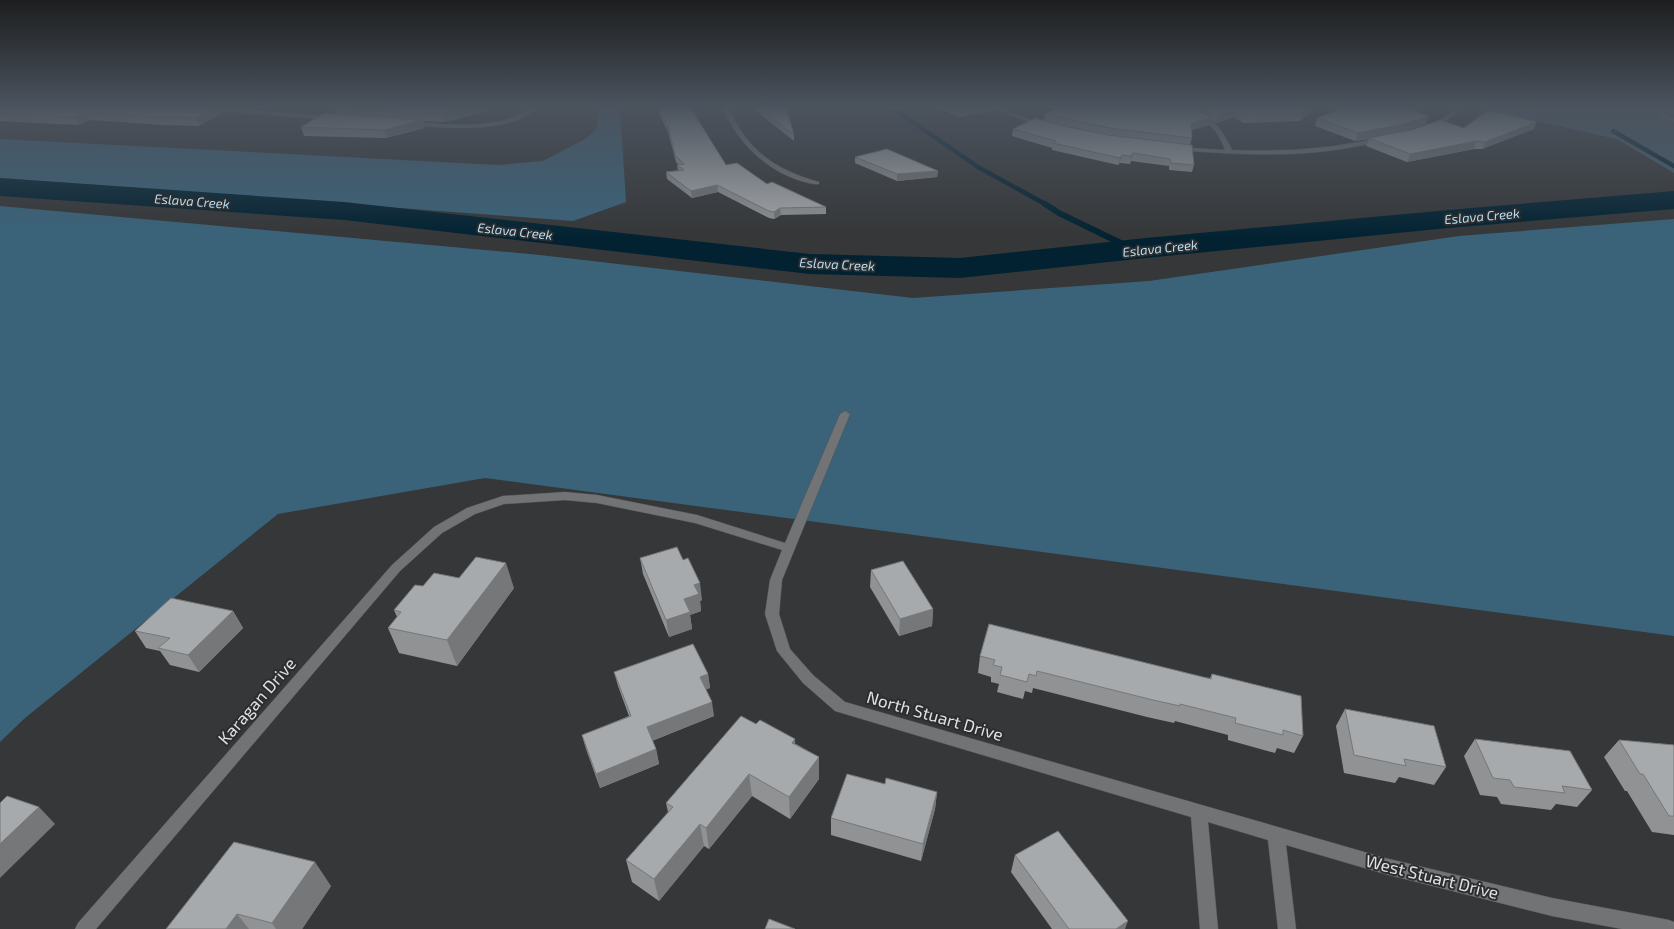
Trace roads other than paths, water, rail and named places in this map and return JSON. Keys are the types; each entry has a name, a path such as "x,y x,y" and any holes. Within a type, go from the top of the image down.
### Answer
{"street":[{"path":"756,150 776,167 793,176 817,183"},
{"path":"1217,150 1313,150"},
{"name":"North Stuart Drive","path":"845,414 788,548 776,580 772,614 781,643 784,650 808,679 840,707 1199,811"},
{"name":"Karagan Drive","path":"84,929 396,568 438,530 470,511 504,500 565,496 597,499 697,519 788,548"},
{"path":"1199,811 1209,929"},
{"name":"West Stuart Drive","path":"1199,811 1385,866 1552,907 1669,929"},
{"path":"1276,834 1287,929"}],"waterway":[{"path":"954,150 978,167 1047,205"},
{"path":"1647,150 1674,166"},
{"name":"Eslava Creek","path":"0,187 344,211 810,264 960,268 1146,248 1448,219 1674,200"},
{"path":"1045,204 1059,213 1133,249"}]}
